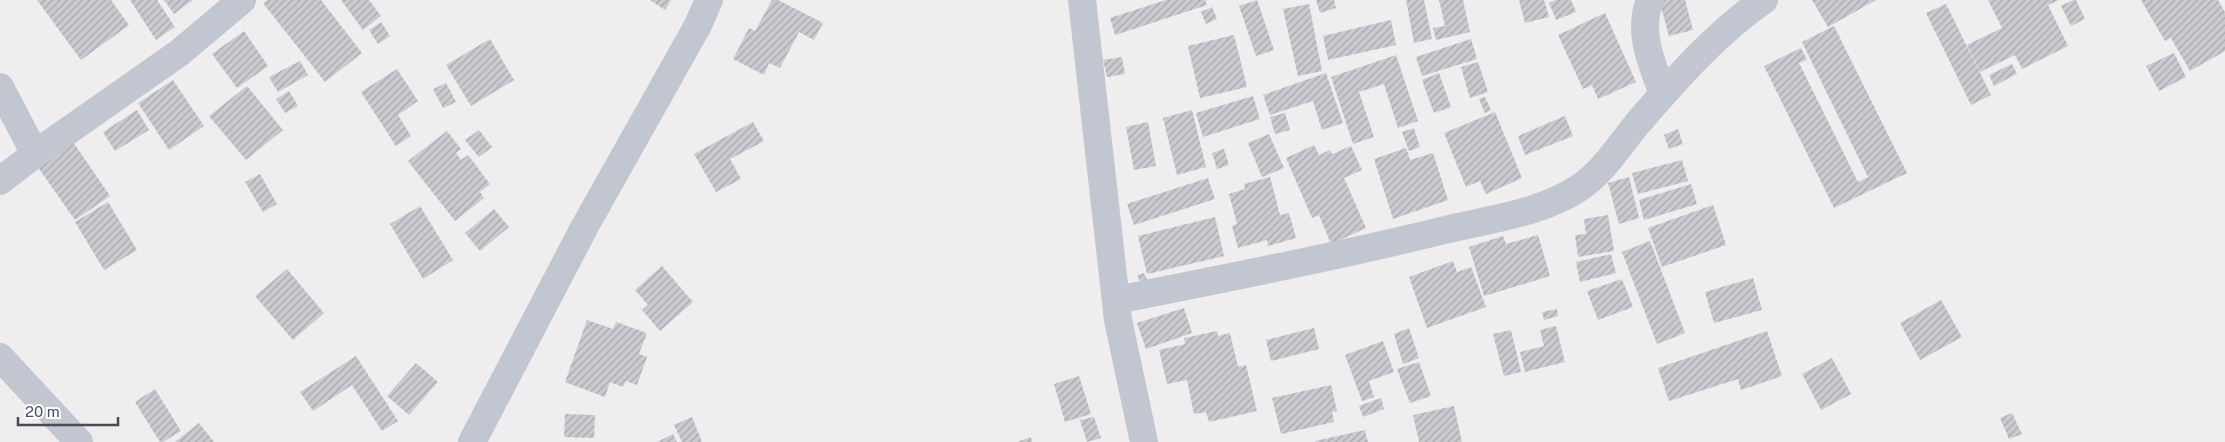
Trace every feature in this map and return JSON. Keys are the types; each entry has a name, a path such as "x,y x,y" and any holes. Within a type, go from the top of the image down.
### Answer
{"street":[{"path":"0,181 35,154 179,53 242,0"},
{"path":"472,442 585,226 697,27 709,0"},
{"path":"1082,0 1118,320 1144,442"},
{"path":"1650,0 1644,24 1646,49 1663,94"},
{"path":"1116,300 1361,251 1526,210 1553,201 1578,188 1598,172 1663,94 1701,54 1764,0"},
{"path":"0,88 35,154"},
{"path":"0,357 79,442"}],"building":[{"path":"37,0 111,0 129,25 81,60"},
{"path":"130,0 157,0 175,27 156,40"},
{"path":"164,0 193,0 174,14"},
{"path":"268,0 321,0 362,53 325,82 263,3"},
{"path":"341,0 369,0 381,16 363,30"},
{"path":"650,0 671,0 665,10"},
{"path":"772,0 778,0 823,23 814,40 799,32 780,68 769,63 764,75 733,59 749,28 755,31"},
{"path":"1166,0 1205,0 1207,5 1115,35 1110,18"},
{"path":"1257,0 1274,50 1256,56 1239,6"},
{"path":"1316,0 1334,0 1336,8 1320,13"},
{"path":"1406,0 1424,0 1432,39 1414,43"},
{"path":"1439,0 1463,0 1470,32 1436,40 1433,28 1445,26"},
{"path":"1519,0 1544,0 1549,17 1525,23"},
{"path":"1556,0 1571,0 1576,12 1556,20 1549,3"},
{"path":"1659,0 1685,0 1693,30 1669,36"},
{"path":"1812,0 1876,0 1828,27"},
{"path":"1988,0 2059,0 2048,5 2068,46 2022,69 2015,55 1980,72 1967,45 2002,28"},
{"path":"2076,0 2085,19 2071,26 2061,6"},
{"path":"2141,0 2218,0 2225,12 2225,51 2190,71 2171,38 2165,41"},
{"path":"1309,4 1322,71 1298,76 1283,9"},
{"path":"1946,4 1991,95 1971,105 1926,13"},
{"path":"1212,7 1217,19 1206,24 1201,12"},
{"path":"1605,13 1636,82 1598,99 1592,85 1583,89 1558,35"},
{"path":"1391,20 1396,45 1328,60 1323,36"},
{"path":"381,22 390,36 378,44 369,30"},
{"path":"1834,26 1907,173 1834,208 1764,66 1801,48 1807,60 1799,63 1858,182 1868,177 1802,42"},
{"path":"244,31 268,66 237,88 212,54"},
{"path":"1234,35 1247,87 1200,98 1188,46"},
{"path":"490,39 514,80 471,106 446,65"},
{"path":"1471,39 1477,59 1422,76 1416,57"},
{"path":"2174,53 2186,77 2159,91 2146,66"},
{"path":"1396,55 1418,121 1398,128 1384,84 1359,92 1374,137 1353,144 1331,77"},
{"path":"1122,57 1125,74 1107,77 1103,60"},
{"path":"300,61 308,75 278,92 269,77"},
{"path":"1478,62 1488,92 1470,98 1461,67"},
{"path":"2012,64 2017,74 1994,86 1989,75"},
{"path":"397,69 418,101 398,115 411,136 396,146 361,92"},
{"path":"1326,73 1343,123 1322,130 1313,101 1270,115 1263,95"},
{"path":"1439,73 1451,107 1434,113 1422,80"},
{"path":"173,80 204,126 169,150 138,103"},
{"path":"446,83 456,102 443,108 433,89"},
{"path":"247,86 283,130 246,160 209,116"},
{"path":"289,91 298,106 285,113 276,99"},
{"path":"1253,96 1260,119 1203,137 1196,113"},
{"path":"1485,97 1491,110 1485,113 1479,99"},
{"path":"137,110 149,130 115,151 103,132"},
{"path":"1192,110 1206,167 1177,175 1163,118"},
{"path":"1495,112 1522,178 1486,194 1480,181 1466,187 1444,133"},
{"path":"1285,113 1290,130 1275,134 1270,117"},
{"path":"1565,116 1573,136 1525,155 1518,136"},
{"path":"753,122 764,141 730,159 741,179 716,192 694,154"},
{"path":"1148,122 1156,166 1134,170 1126,127"},
{"path":"1414,128 1420,147 1409,151 1402,132"},
{"path":"1678,129 1683,144 1669,149 1664,135"},
{"path":"479,130 492,147 479,157 465,140"},
{"path":"447,131 461,149 456,153 461,160 468,155 490,184 480,192 484,198 455,221 408,161"},
{"path":"1269,134 1284,168 1262,177 1248,143"},
{"path":"73,142 110,196 75,220 37,166"},
{"path":"1314,145 1319,155 1330,150 1332,154 1351,146 1362,170 1344,178 1366,228 1331,244 1319,215 1312,218 1286,158"},
{"path":"1406,148 1410,160 1433,153 1448,200 1393,219 1374,159"},
{"path":"1224,149 1229,165 1217,169 1212,153"},
{"path":"1682,160 1688,181 1638,194 1632,173"},
{"path":"260,174 277,204 263,212 245,182"},
{"path":"1270,177 1280,215 1289,213 1296,238 1268,246 1267,240 1238,248 1232,226 1237,224 1229,194 1245,189 1244,184"},
{"path":"1629,177 1639,218 1619,224 1608,183"},
{"path":"1208,178 1215,199 1134,225 1127,204"},
{"path":"1691,184 1697,204 1644,220 1639,200"},
{"path":"108,202 137,250 104,270 75,222"},
{"path":"1713,205 1726,245 1662,267 1648,228"},
{"path":"420,206 453,260 423,279 390,224"},
{"path":"494,209 509,227 480,251 465,233"},
{"path":"1608,215 1614,251 1578,257 1575,235 1586,234 1584,219"},
{"path":"1215,217 1224,256 1147,274 1138,236"},
{"path":"1538,235 1550,276 1484,296 1469,247 1503,236 1506,244"},
{"path":"1650,241 1685,333 1657,344 1622,252"},
{"path":"1611,254 1616,273 1580,282 1576,262"},
{"path":"1453,261 1457,272 1471,267 1486,307 1427,328 1409,277"},
{"path":"662,266 693,302 660,331 642,310 648,305 635,290"},
{"path":"287,269 324,313 293,340 255,296"},
{"path":"1144,273 1148,281 1141,284 1137,275"},
{"path":"1753,278 1762,310 1714,323 1705,292"},
{"path":"1622,279 1633,307 1598,320 1587,291"},
{"path":"1941,300 1962,337 1920,360 1900,323"},
{"path":"1184,308 1192,333 1146,349 1137,323"},
{"path":"1557,309 1558,316 1544,320 1542,312"},
{"path":"587,320 613,329 616,322 647,333 639,354 647,357 637,385 626,381 623,387 610,382 605,397 565,382"},
{"path":"1556,326 1565,362 1525,372 1520,352 1544,346 1540,330"},
{"path":"1314,328 1319,349 1271,361 1266,340"},
{"path":"1409,328 1419,358 1403,364 1394,334"},
{"path":"1511,330 1521,372 1504,376 1493,334"},
{"path":"1217,331 1218,336 1230,333 1238,367 1246,365 1257,411 1209,422 1206,412 1194,414 1187,380 1167,384 1159,350 1185,344 1184,338"},
{"path":"1767,331 1782,376 1741,390 1738,379 1669,401 1658,368"},
{"path":"1383,341 1394,372 1369,381 1374,397 1362,401 1345,355"},
{"path":"356,356 398,421 382,431 352,385 313,411 300,392"},
{"path":"1832,358 1851,394 1821,410 1802,374"},
{"path":"1419,362 1431,396 1410,403 1397,369"},
{"path":"416,363 438,382 409,415 387,396"},
{"path":"1079,376 1091,414 1065,422 1054,384"},
{"path":"1331,385 1337,411 1332,412 1334,422 1281,434 1272,398"},
{"path":"155,389 181,431 163,442 160,442 135,402"},
{"path":"1381,398 1384,409 1363,417 1359,406"},
{"path":"1454,406 1462,442 1419,442 1413,415"},
{"path":"2012,413 2022,434 2009,439 2000,418"},
{"path":"565,414 595,415 594,438 564,437"},
{"path":"692,417 702,442 682,442 674,425"},
{"path":"1094,417 1101,438 1087,442 1080,420"},
{"path":"199,423 214,442 175,442"},
{"path":"1365,430 1368,442 1315,442 1315,441"},
{"path":"673,434 677,442 657,442"},
{"path":"1031,437 1032,442 1017,442"}]}
